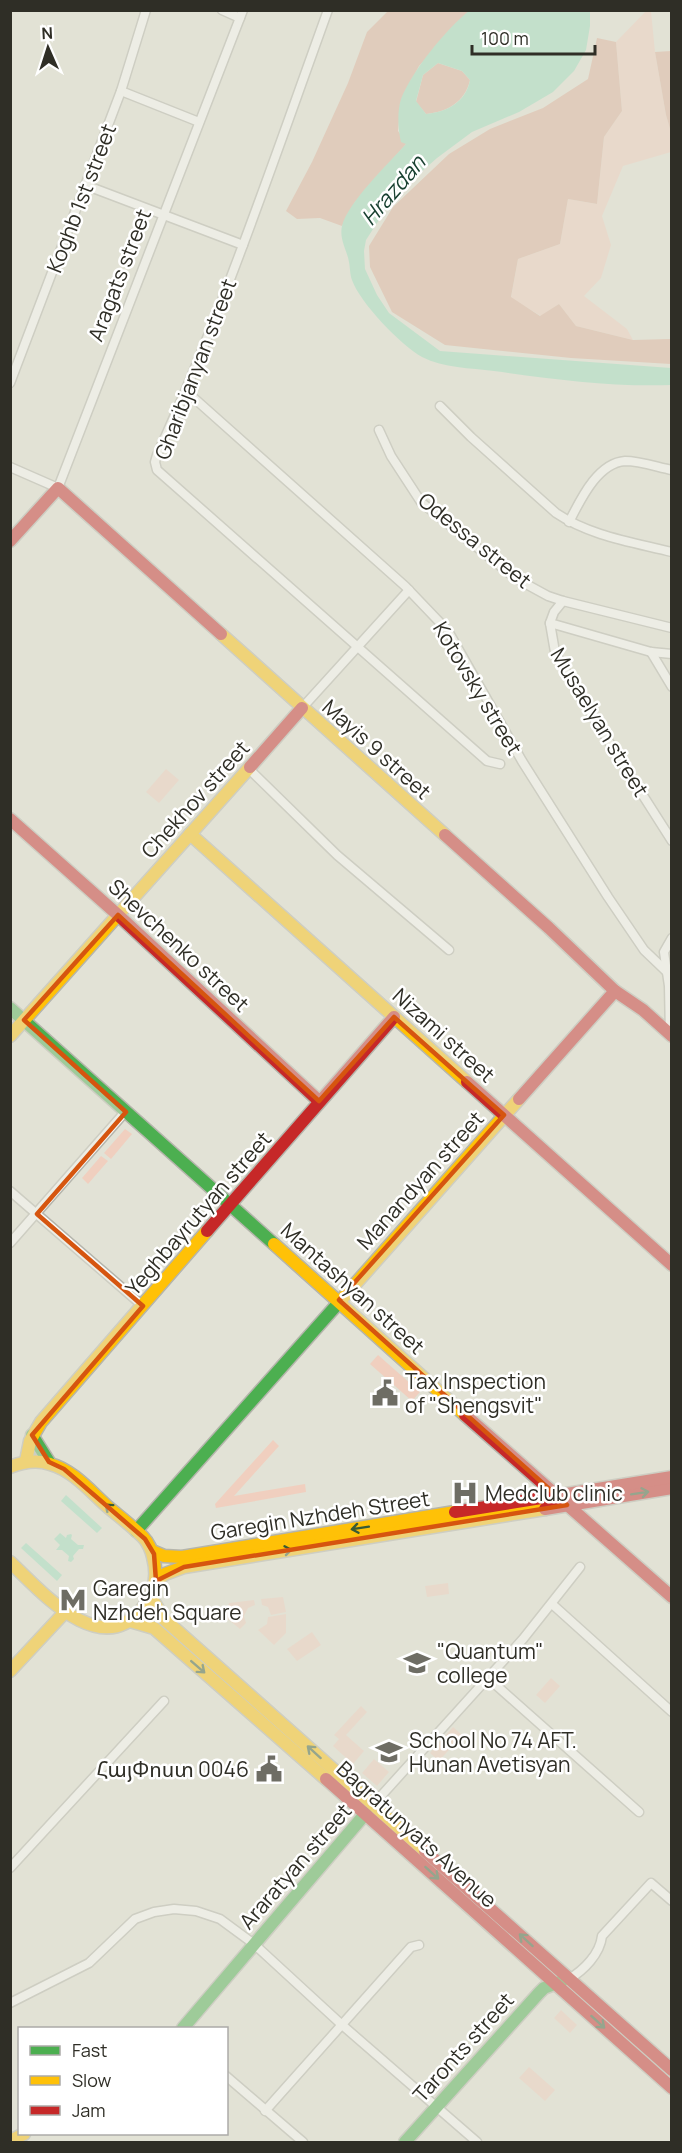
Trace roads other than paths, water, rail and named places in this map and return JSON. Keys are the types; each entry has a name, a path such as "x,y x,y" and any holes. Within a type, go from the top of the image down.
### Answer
{"street":[{"name":"Koghb 1st street","path":"10,383 121,91 146,10"},
{"path":"222,10 241,14"},
{"name":"Gharibjanyan street","path":"328,10 243,245 186,391 155,462 157,470 356,648 487,761 500,764"},
{"name":"Aragats street","path":"10,541 58,488 241,14"},
{"path":"121,91 199,122"},
{"path":"85,185 243,245"},
{"name":"Kotovsky street","path":"186,391 409,590 448,632 522,761 608,897 644,950 669,973"},
{"path":"440,406 471,437 566,522 603,535 672,552"},
{"name":"Odessa street","path":"379,430 392,456 421,502 515,578 548,596 563,601 672,628"},
{"path":"566,522 589,486 599,475 615,464 631,462 672,470"},
{"path":"10,467 58,488"},
{"name":"Mayis 9 street","path":"58,488 541,921 615,991 643,1010 671,1035"},
{"name":"Chekhov street","path":"10,1036 409,590"},
{"name":"Musaelyan street","path":"563,601 554,612 550,623 552,644 559,661 672,841"},
{"path":"550,623 651,652 672,654"},
{"path":"651,652 672,687"},
{"path":"249,769 337,855 449,950"},
{"name":"Shevchenko street","path":"10,819 118,915 319,1101"},
{"name":"Nizami street","path":"190,834 672,1265"},
{"path":"671,1035 669,973 664,952 672,938"},
{"name":"Manandyan street","path":"136,1530 615,991"},
{"name":"Mantashyan street","path":"10,1008 339,1300 555,1496 672,1597"},
{"name":"Yeghbayrutyan street","path":"26,1461 32,1435 40,1422 394,1017"},
{"path":"10,1243 126,1111"},
{"path":"10,1191 143,1306"},
{"path":"32,1435 49,1462"},
{"path":"10,1467 26,1461 49,1462 64,1469 136,1530 152,1551 156,1563 156,1581 151,1597 144,1608 130,1621 108,1627 90,1625 78,1621 65,1612 10,1562"},
{"name":"Garegin Nzhdeh Street","path":"152,1551 164,1556 182,1557 672,1477"},
{"name":"Garegin Nzhdeh Street","path":"156,1581 165,1574 184,1567 672,1488"},
{"name":"Araratyan street","path":"184,2027 370,1809 552,1604 579,1568"},
{"name":"Bagratunyats Avenue","path":"151,1597 164,1619 555,1983 672,2088"},
{"path":"552,1604 672,1712"},
{"path":"10,1671 65,1612"},
{"name":"Bagratunyats Avenue","path":"130,1621 154,1628 370,1809 672,2070"},
{"path":"488,1678 639,1812"},
{"path":"10,1868 164,1701"},
{"path":"555,1983 569,1979 581,1971 601,1946 602,1936 651,1883 672,1901"},
{"path":"10,2003 89,1963 135,1919 154,1912 174,1909 196,1911 220,1919 254,1944 341,2024 477,2142"},
{"path":"265,2111 411,1947 419,1944"},
{"name":"Taronts street","path":"405,2142 539,1993 555,1983"},
{"path":"228,2078 303,2142"}],"water":[{"name":"Hrazdan","path":"470,10 590,11 590,26 586,50 574,71 553,92 519,112 472,132 437,158 388,206 366,240 364,251 365,269 377,295 389,313 440,351 671,368 671,385 582,382 457,367 430,361 413,351 382,323 356,289 342,240 342,226 360,195 406,144 401,142 399,132 398,115 401,99 421,64","holes":["438,63 462,71 470,80 460,100 441,111 426,114 416,101 423,75"]},
{"path":"66,1495 102,1528 97,1533 61,1501"},
{"path":"60,1533 66,1538 71,1534 71,1539 78,1545 84,1545 83,1549 79,1549 73,1556 74,1559 71,1562 68,1561 69,1556 62,1550 56,1550 60,1545 54,1539"},
{"path":"26,1543 62,1575 57,1581 21,1548"}],"place":[{"name":"Tax Inspection of \"Shengsvit\"","path":"385,1393"},
{"name":"Medclub clinic","path":"465,1493"},
{"name":"Garegin Nzhdeh Square","path":"73,1600"},
{"name":"\"Quantum\" college","path":"417,1663"},
{"name":"School No 74 AFT. Hunan Avetisyan","path":"389,1752"},
{"name":"ՀայՓոստ 0046","path":"269,1769"}]}
